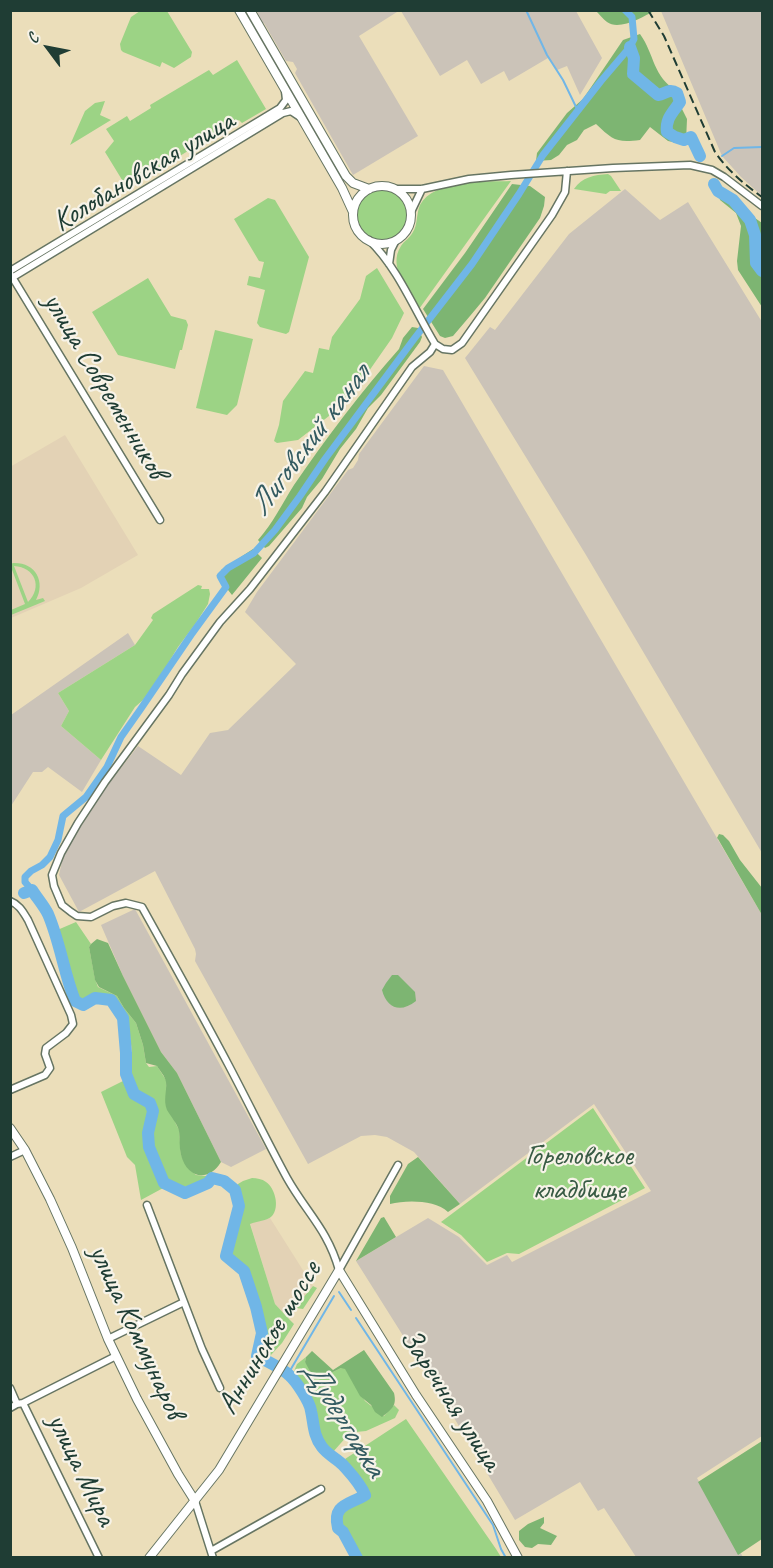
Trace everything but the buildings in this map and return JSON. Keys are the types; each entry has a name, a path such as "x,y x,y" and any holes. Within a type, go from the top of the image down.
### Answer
{"street":[{"path":"238,10 342,188 353,212"},
{"path":"250,10 346,176 353,183 369,189"},
{"name":"Колобановская улица","path":"11,276 280,108 285,100 285,90"},
{"name":"Колобановская улица","path":"11,276 283,113 293,112 301,118"},
{"path":"396,189 405,196 410,206 408,228 391,243 380,244 369,240 354,223 354,206 360,196 369,189 385,186 396,189 422,189 469,180 515,175 673,165 699,166 724,177 762,206"},
{"path":"369,240 389,264 435,344 447,350 455,348 462,343 552,215 565,192 567,171"},
{"path":"411,212 422,189"},
{"path":"389,264 391,250 396,240"},
{"name":"улица Современников","path":"11,276 160,520"},
{"path":"339,1270 325,1234 289,1182 142,907 126,903 113,906 91,917 77,916 62,905 52,875 61,852 78,823 182,674 220,622 250,589 325,492 412,367 430,352 435,344"},
{"path":"10,902 17,904 28,920 73,1024 46,1048 45,1054 50,1068 48,1073 10,1089"},
{"name":"улица Коммунаров","path":"10,1128 25,1150 72,1248 116,1356 195,1501 212,1554"},
{"path":"10,1156 25,1150"},
{"name":"Аннинское шоссе","path":"149,1557 219,1470 339,1270 398,1164"},
{"path":"147,1205 202,1349 220,1388"},
{"name":"Заречная улица","path":"339,1270 416,1395 487,1501 518,1557"},
{"path":"108,1339 184,1302"},
{"path":"17,1405 116,1356"},
{"name":"улица Мира","path":"10,1388 99,1557"},
{"path":"212,1554 321,1489"}],"shaded area":[{"path":"257,11 396,11 359,36 418,136 353,175 295,73 297,69 293,62 286,61 264,23 262,24"},
{"path":"401,11 576,11 602,58 580,95 567,66 557,70 548,58 509,81 504,71 481,84 467,60 440,76"},
{"path":"661,11 762,11 762,196 722,156"},
{"path":"625,189 660,220 688,202 762,322 762,853 586,555 465,358 490,327 495,330 569,234"},
{"path":"424,366 443,370 762,915 762,1436 697,1478 743,1557 636,1557 604,1508 598,1511 580,1482 515,1520 441,1396 356,1261 428,1218 459,1237 487,1265 507,1255 512,1262 651,1191 594,1104 460,1204 414,1152 387,1137 361,1136 308,1164 195,961 195,949 155,871 79,912 59,875 64,852 107,786 138,746 181,775 210,733 228,730 296,664 245,612 257,592 348,470 353,468 359,454"},
{"path":"65,435 138,555 81,588 11,618 10,467"},
{"path":"128,633 135,645 58,693 69,711 61,726 101,760 82,792 48,767 42,772 33,772 11,806 11,715"},
{"path":"135,909 266,1149 231,1167 221,1162 177,1073 161,1052 123,976 101,925"},
{"path":"270,1218 313,1286 287,1317 275,1304 250,1223"}],"green space":[{"path":"140,11 167,11 192,52 191,57 174,68 162,62 160,67 123,52 120,44 131,17"},
{"path":"596,11 654,11 644,17 618,25 607,22"},
{"path":"640,34 663,79 678,92 679,103 687,119 686,142 682,144 668,141 650,127 640,140 615,139 596,124 584,130 577,140 567,145 559,155 551,160 536,161 537,153 567,113 583,99 623,40"},
{"path":"237,60 266,109 242,123 239,120 127,188 105,152 114,141 106,129 127,116 130,121 151,108 150,105 209,70 213,75"},
{"path":"105,101 100,115 111,120 70,145 85,111 95,103"},
{"path":"608,174 621,191 610,191 606,194 574,189 589,177"},
{"path":"511,181 419,309 401,279 396,262 401,246 415,229 420,205 436,190 448,186 474,182"},
{"path":"512,184 530,186 545,197 540,218 470,316 453,336 445,338 440,336 423,309"},
{"path":"382,190 396,194 403,201 407,215 403,229 396,236 382,240 368,236 361,229 357,215 361,201 368,194"},
{"path":"726,192 740,200 762,223 762,307 738,270 741,226 736,213 720,200 719,196"},
{"path":"268,198 275,200 309,257 289,332 286,334 260,327 257,323 265,290 247,285 249,276 260,278 264,262 259,261 234,219"},
{"path":"377,268 404,313 392,338 338,409 298,440 277,443 274,441 283,401 305,371 313,373 319,348 329,350 332,337 360,299 366,276"},
{"path":"148,278 171,316 186,320 188,325 175,369 118,355 92,312"},
{"path":"412,327 418,328 422,337 420,342 381,395 368,408 322,479 307,497 302,508 265,548 258,540 294,485 344,416 399,349 403,338"},
{"path":"215,330 253,339 237,405 227,415 196,408"},
{"path":"253,549 262,558 232,595 221,581 221,570"},
{"path":"11,564 21,564 33,569 40,586 36,600 43,598 45,601 11,615 11,610 25,604","holes":["14,566 21,567 32,574 36,584 33,596 28,602"]},
{"path":"198,585 202,586 201,589 209,589 208,604 161,675 135,707 101,760 61,726 69,711 58,693 135,645 153,620 151,618 153,614"},
{"path":"719,834 729,841 740,860 762,888 762,915 717,838"},
{"path":"76,922 91,944 89,947 98,987 117,996 136,1023 146,1063 149,1067 157,1066 166,1080 175,1122 179,1130 181,1155 188,1168 196,1175 206,1176 207,1180 202,1183 183,1187 168,1183 160,1167 151,1139 156,1107 150,1099 134,1089 128,1020 115,999 105,994 81,999 72,989 55,931"},
{"path":"97,939 108,943 161,1052 177,1073 221,1162 210,1173 198,1175 188,1169 184,1163 180,1152 178,1128 166,1106 165,1078 157,1066 146,1063 136,1023 117,996 99,987 95,980 89,947"},
{"path":"392,975 398,975 415,992 416,1001 400,1008 387,1001 382,990"},
{"path":"123,1076 126,1077 130,1093 145,1102 151,1112 146,1132 147,1145 165,1187 141,1200 135,1165 127,1157 101,1092 123,1081"},
{"name":"Гореловское кладбище","path":"593,1108 645,1188 519,1254 507,1253 487,1262 461,1235 441,1222"},
{"path":"418,1157 460,1204 448,1212 436,1205 421,1202 390,1204 390,1196 408,1164"},
{"path":"252,1178 266,1182 275,1198 276,1208 272,1216 250,1224 275,1304 287,1317 313,1286 317,1288 303,1309 296,1308 288,1318 294,1324 270,1356 260,1350 265,1330 250,1279 244,1269 228,1255 241,1206 238,1184"},
{"path":"384,1217 396,1237 356,1261 381,1218"},
{"path":"364,1350 394,1393 393,1407 382,1417 360,1396 345,1369 341,1368 323,1377 312,1375 305,1362 306,1357 312,1351 333,1370"},
{"path":"306,1357 305,1362 323,1377 345,1368 365,1401 384,1416 394,1405 399,1410 395,1418 366,1431 348,1435 333,1452 320,1434 311,1397 293,1374 297,1364"},
{"path":"406,1419 501,1557 362,1557 342,1527 339,1518 342,1513 366,1497 369,1492 345,1459"},
{"path":"762,1441 762,1539 738,1555 698,1482"},
{"path":"544,1517 544,1523 540,1528 557,1536 551,1545 538,1544 532,1548 525,1547 519,1540 519,1531"}],"waterway":[{"path":"526,10 547,55 563,80 578,111"},
{"name":"Лиговский канал","path":"32,890 25,882 25,877 50,857 58,840 63,816 86,797 107,767 121,737 226,587 220,576 228,568 254,553 275,530 325,459 472,264 543,155 630,47 634,39 632,17 625,10"},
{"path":"630,47 634,58 633,74 658,95 669,91 677,93 680,102 668,119 667,132 684,140 691,137 700,156"},
{"path":"722,156 734,148 762,147"},
{"path":"714,184 718,191 733,200 750,220 755,235 756,263 762,271"},
{"name":"Дудергофка","path":"24,893 32,890 48,914 75,1001 83,1005 95,998 111,1000 123,1018 126,1074 134,1094 150,1103 153,1111 148,1133 149,1147 164,1183 185,1193 208,1183 212,1178 224,1181 235,1190 239,1206 226,1256 244,1271 256,1307 262,1333 257,1356 282,1370 295,1382 310,1407 319,1443 343,1465 365,1495 343,1506 337,1514 338,1528 343,1532 357,1558"},
{"path":"339,1292 351,1310"},
{"path":"288,1374 334,1296"},
{"path":"356,1318 493,1525 506,1558"}],"railway":[{"path":"648,10 664,36 715,152 736,176 762,197"}]}
